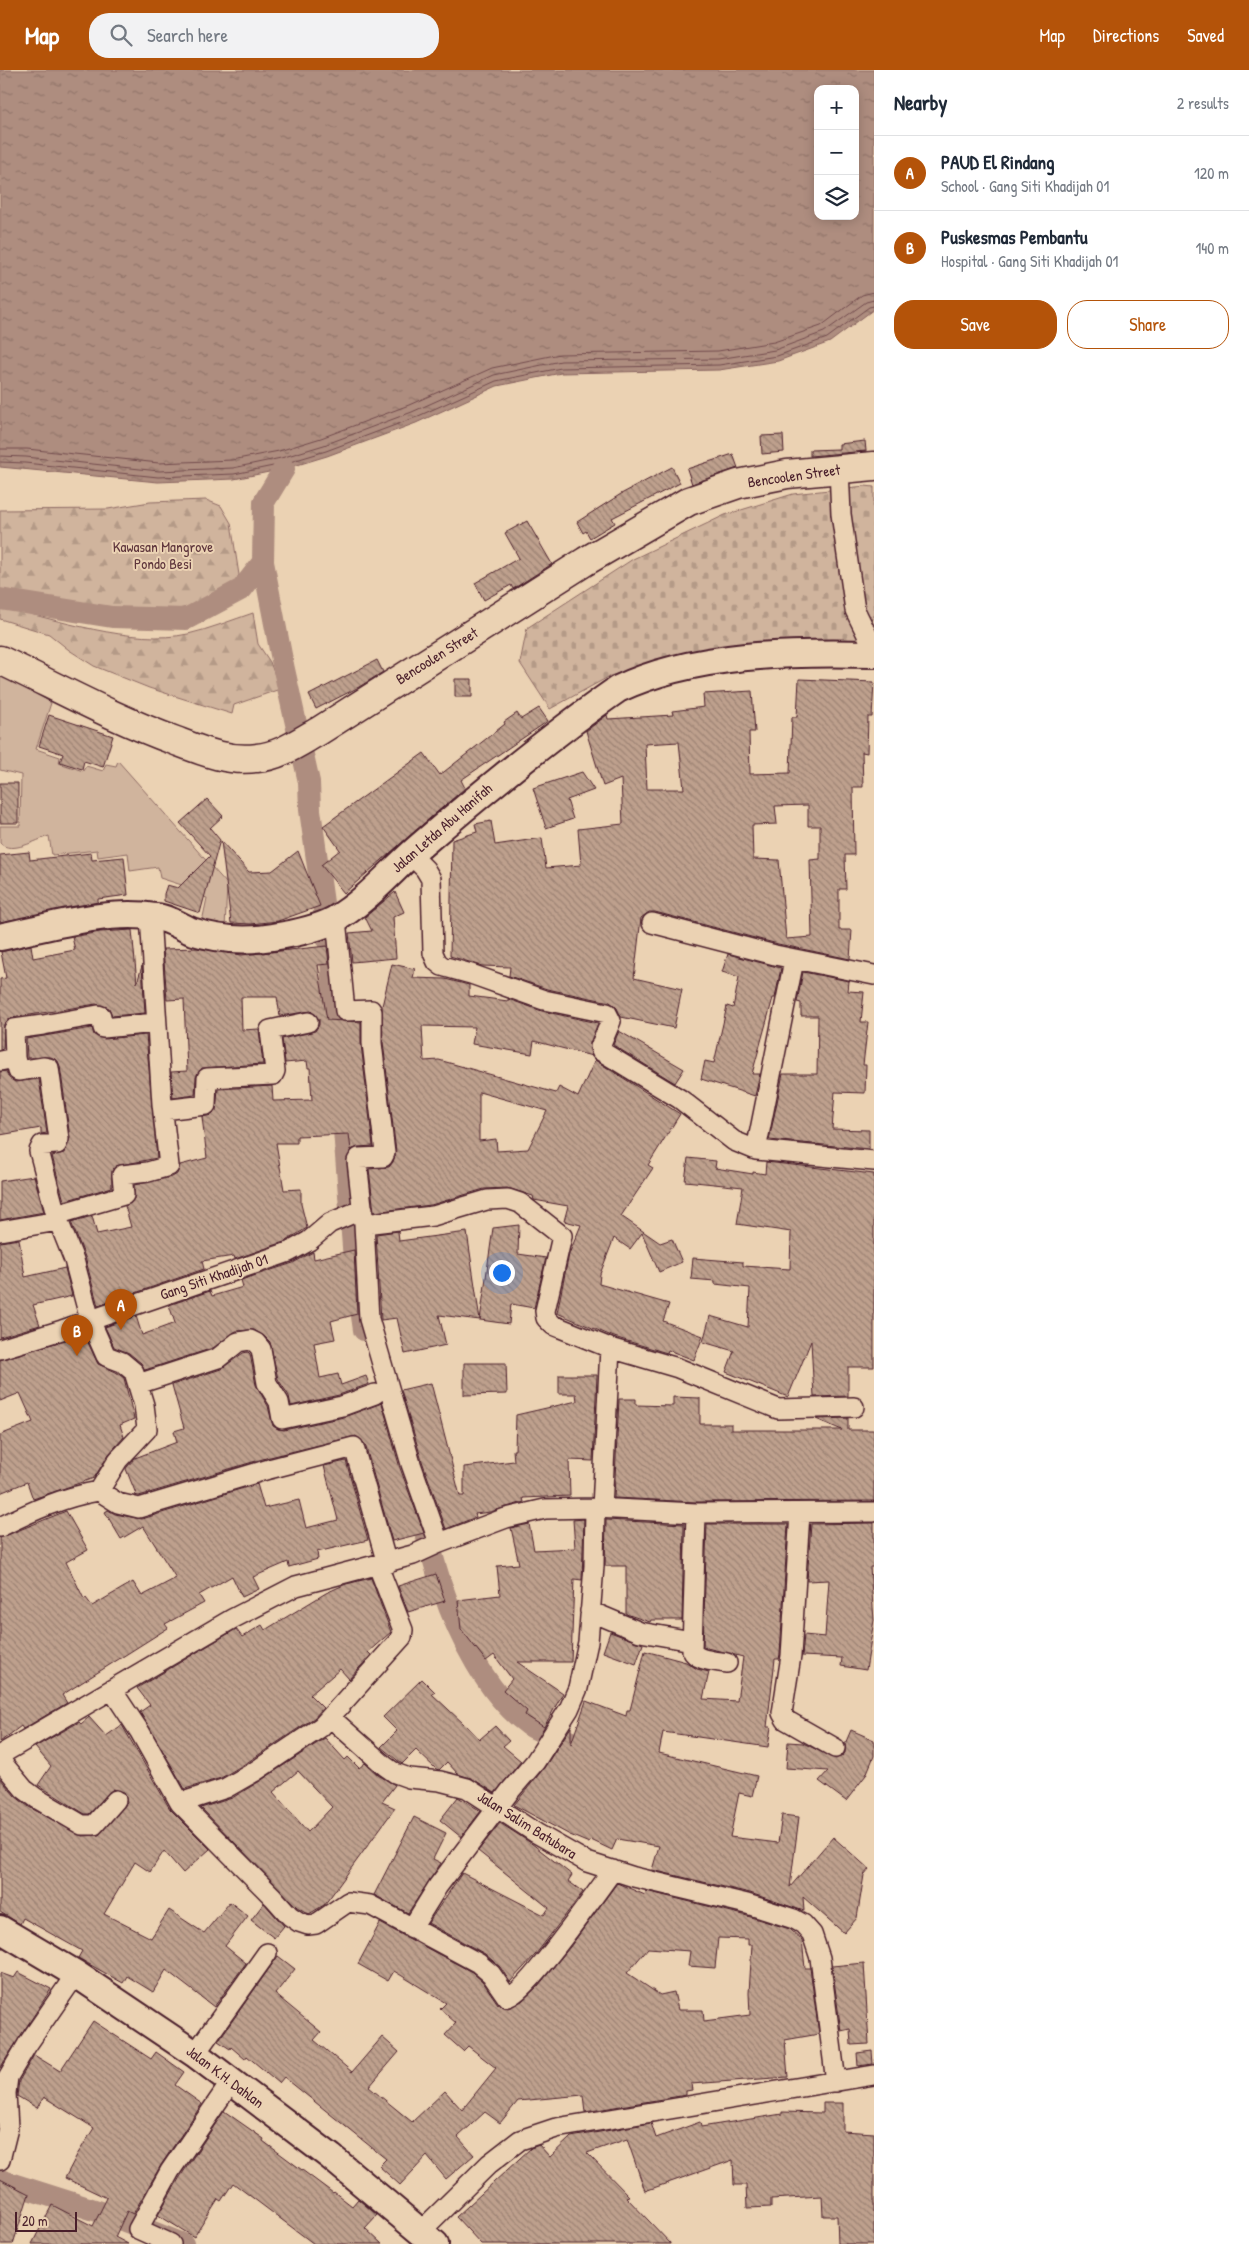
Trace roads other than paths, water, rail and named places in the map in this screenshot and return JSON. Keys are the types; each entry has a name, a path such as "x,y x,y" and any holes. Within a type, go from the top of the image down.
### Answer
{"main road":[{"name":"Bencoolen Street","path":"0,660 119,719 206,753 239,759 260,758 280,753 319,731 586,561 690,501 738,484 788,474 874,466"}],"street":[{"path":"838,470 841,514 855,610 874,649"},
{"name":"Jalan Letda Abu Hanifah","path":"0,937 70,922 131,915 159,917 190,930 224,940 275,937 328,922 361,900 410,854 485,790 585,712 618,689 636,680 712,662 746,658 815,653 874,654"},
{"path":"410,854 426,869 431,879 433,953 439,964 544,1000 607,1013 611,1021 600,1047 602,1053 680,1099 734,1141 756,1150 874,1162"},
{"path":"0,1231 57,1218 124,1195 122,1174 148,1172 169,1166 162,1110 150,916"},
{"path":"328,922 345,1011 371,1010 372,1012 372,1044 385,1154 383,1157 359,1158 357,1160 363,1214 369,1319 435,1545"},
{"path":"652,924 794,960 874,975"},
{"path":"756,1150 794,960"},
{"path":"99,1491 118,1460 146,1429 146,1413 138,1384 130,1367 110,1359 103,1352 90,1320 74,1260 57,1218 39,1151 42,1145 56,1144 59,1139 49,1071 44,1067 18,1071 7,1060 14,1029 43,1026 98,1015 101,1016 104,1028 156,1023"},
{"path":"162,1110 206,1105 207,1078 273,1075 275,1072 270,1030 308,1022"},
{"name":"Gang Siti Khadijah 01","path":"0,1349 289,1252 309,1241 330,1223 342,1217 363,1214 433,1216 487,1200 508,1199 520,1203 562,1236 545,1311 546,1318 553,1325 610,1348"},
{"path":"138,1384 218,1358 238,1342 250,1340 261,1349 268,1383 278,1402 282,1419 342,1406 375,1394"},
{"path":"412,1928 438,1886 499,1808 552,1735 569,1709 578,1688 588,1642 610,1348 678,1368 778,1409 854,1407"},
{"path":"0,1527 38,1509 73,1496 99,1491 118,1503 139,1508 269,1469 354,1447 381,1568 403,1630 403,1636 331,1718 301,1742 226,1788 180,1803"},
{"path":"116,1800 94,1825 82,1825 30,1793 1,1759 116,1695 232,1619 296,1586 325,1577 381,1568 506,1518 545,1509 599,1508 696,1513 874,1512"},
{"path":"696,1513 692,1650 695,1656 727,1663"},
{"path":"800,1513 791,1656 782,1713 786,1720 835,1748"},
{"path":"590,1611 640,1632 692,1641"},
{"path":"116,1695 180,1803 290,1916 308,1925 316,1924 345,1903 354,1901 370,1904 478,1963 491,1974 504,1995 508,1997 513,1996 554,1949 613,1870"},
{"name":"Jalan Salim Batubara","path":"331,1718 384,1766 395,1773 409,1778 440,1781 467,1788 536,1833 587,1862 747,1904 787,1916 803,1924 812,1934 820,1958 836,2082"},
{"name":"Jalan K.H. Dahlan","path":"0,1930 76,1974 195,2054 331,2157 428,2237"},
{"path":"195,2054 267,1953"},
{"path":"0,2160 8,2128 6,2093 8,2077 27,2045 76,1974"},
{"path":"428,2237 489,2164 520,2140 556,2128 874,2075"},
{"path":"171,2244 139,2225 170,2171 231,2082"}],"water":[{"path":"0,70 874,70 874,309 830,342 778,361 719,370 561,373 497,386 416,423 327,456 284,469 234,479 158,482 0,467"}],"waterway":[{"path":"284,469 264,502 263,562 283,665 309,782 310,810 331,960 337,1052"},
{"path":"0,599 112,617 186,619 242,589 263,562"},
{"path":"342,1104 354,1260 364,1330"},
{"path":"424,1528 456,1625 487,1681 500,1698 529,1725 544,1733 572,1742"},
{"path":"0,2180 107,2214 183,2244"}],"place":[{"name":"PAUD El Rindang","path":"121,1330"},
{"name":"Puskesmas Pembantu","path":"77,1356"}],"park label":[{"name":"Kawasan Mangrove Pondo Besi","path":"163,556"}]}
